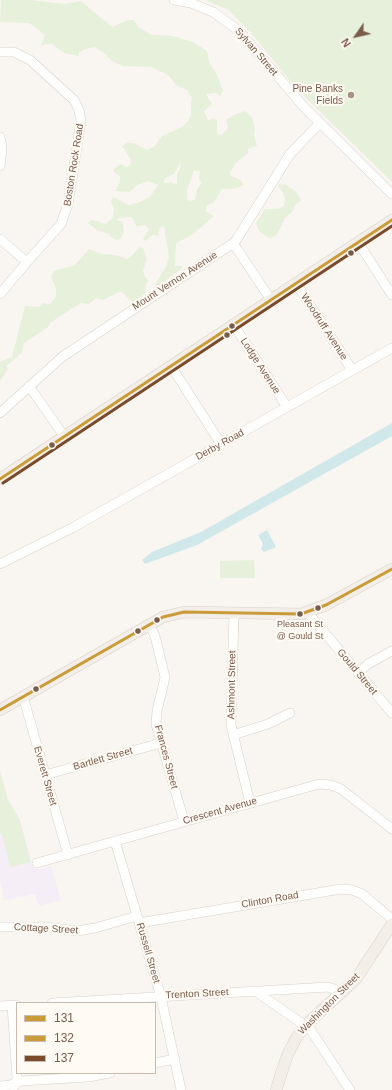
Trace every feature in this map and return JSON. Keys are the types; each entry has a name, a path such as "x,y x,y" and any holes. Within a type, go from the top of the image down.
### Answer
{"main road":[{"path":"0,479 392,220"},
{"path":"0,710 163,617 178,613 284,615 308,613 334,602 392,569"},
{"name":"Washington Street","path":"276,1090 290,1049 306,1026 341,994 359,975 392,924"}],"street":[{"name":"Sylvan Street","path":"174,0 186,2 209,10 222,17 238,30 297,99 392,194"},
{"name":"Boston Rock Road","path":"0,52 14,52 30,60 71,97 78,106 81,117 81,128 65,214 58,228 0,294"},
{"name":"Mount Vernon Avenue","path":"0,413 62,357 233,243 240,236 290,154 320,123"},
{"path":"0,138 2,148 0,166"},
{"path":"0,239 27,262"},
{"path":"358,242 392,295"},
{"path":"233,243 271,300"},
{"name":"Woodruff Avenue","path":"296,283 352,370"},
{"name":"Lodge Avenue","path":"233,324 287,407"},
{"name":"Derby Road","path":"0,564 72,528 392,348"},
{"path":"171,366 221,444"},
{"path":"29,386 64,436"},
{"name":"Gould Street","path":"308,613 392,713"},
{"name":"Ashmont Street","path":"234,614 230,709 233,734 250,802"},
{"name":"Frances Street","path":"149,624 155,636 165,677 156,717 161,743 184,821"},
{"path":"358,673 368,664 392,651"},
{"name":"Everett Street","path":"23,696 68,855"},
{"path":"233,734 268,724 290,713"},
{"name":"Bartlett Street","path":"45,775 161,743"},
{"name":"Crescent Avenue","path":"37,863 250,802 316,785 331,785 344,792 392,829"},
{"name":"Russell Street","path":"115,841 161,997 181,1090"},
{"name":"Clinton Road","path":"138,920 341,889 352,890 362,894 392,919"},
{"name":"Cottage Street","path":"0,927 45,927 81,931 138,920"},
{"name":"Trenton Street","path":"70,1002 328,987 341,994"},
{"path":"255,991 311,1030 350,1090"},
{"path":"0,1006 15,1005 16,1042"},
{"path":"156,1063 175,1059"},
{"path":"14,1087 17,1079 17,1074"},
{"path":"0,1086 14,1087 21,1081 88,1077 104,1074"}],"shaded area":[{"path":"0,771 8,800 20,820 31,862 36,870 51,866 61,900 40,906 36,900 36,894 4,900 0,880"}],"green space":[{"path":"1,0 31,0 64,4 81,1 112,27 128,20 134,20 139,28 152,35 172,36 193,42 207,51 209,62 217,75 223,91 220,96 217,93 206,94 212,104 204,111 208,120 214,118 217,121 217,134 221,135 225,132 228,127 226,120 234,115 245,111 252,117 257,146 248,149 248,153 235,164 230,173 231,176 239,179 244,185 234,189 222,189 214,202 206,206 206,212 214,216 192,235 176,243 175,266 182,266 181,269 156,288 155,285 169,258 164,226 160,227 158,236 153,235 145,241 143,239 149,229 146,225 136,226 132,217 119,218 116,220 123,222 124,234 118,240 112,238 109,234 97,230 88,223 92,220 106,224 113,217 114,209 111,201 113,197 129,205 138,203 150,197 158,185 148,181 137,185 130,192 115,191 120,182 120,176 114,172 114,169 121,164 126,167 130,165 131,160 122,146 127,143 134,143 147,150 154,147 162,136 182,127 188,121 191,115 192,98 187,90 177,86 168,75 151,67 123,66 112,61 104,53 94,47 83,50 79,53 79,56 64,53 51,43 41,46 45,35 29,23 0,22","holes":["180,163 181,166 177,174 177,183 174,185 172,182 164,183 164,179 174,174","194,170 200,171 199,180 202,182 197,190 195,200 190,201 187,199 187,190"]},
{"name":"Pine Banks Fields","path":"205,0 392,0 392,182 295,87 251,33 229,10"},
{"path":"279,184 286,185 294,190 301,201 296,204 292,212 285,218 278,233 274,237 269,238 259,231 256,223 265,209 278,209 284,206 285,199 283,192 278,186"},
{"path":"139,247 143,248 147,259 143,270 145,277 149,281 145,285 146,292 143,295 133,303 121,291 103,300 96,298 89,304 81,303 51,322 48,327 24,343 22,352 6,366 8,369 0,381 0,362 12,357 25,306 39,307 43,303 50,304 56,297 56,288 51,277 54,271 75,265 89,249 101,254 116,255 127,259 134,254"},
{"path":"254,560 255,578 220,578 220,561"},
{"path":"0,771 8,800 20,820 31,862 10,867 2,834 0,834"}],"water":[{"path":"392,423 392,436 197,545 145,564 142,560 152,552 201,532"},
{"path":"267,530 276,547 264,552 261,549 263,544 258,535"}],"transit line":[{"name":"131","path":"0,479 392,220"},
{"name":"137","path":"3,483 392,226"},
{"name":"132","path":"0,710 163,617 184,612 301,614 326,605 392,569"}],"place":[{"name":"Pine Banks Fields","path":"351,95"},
{"name":"Pleasant St @ Gould St","path":"300,614"}]}
